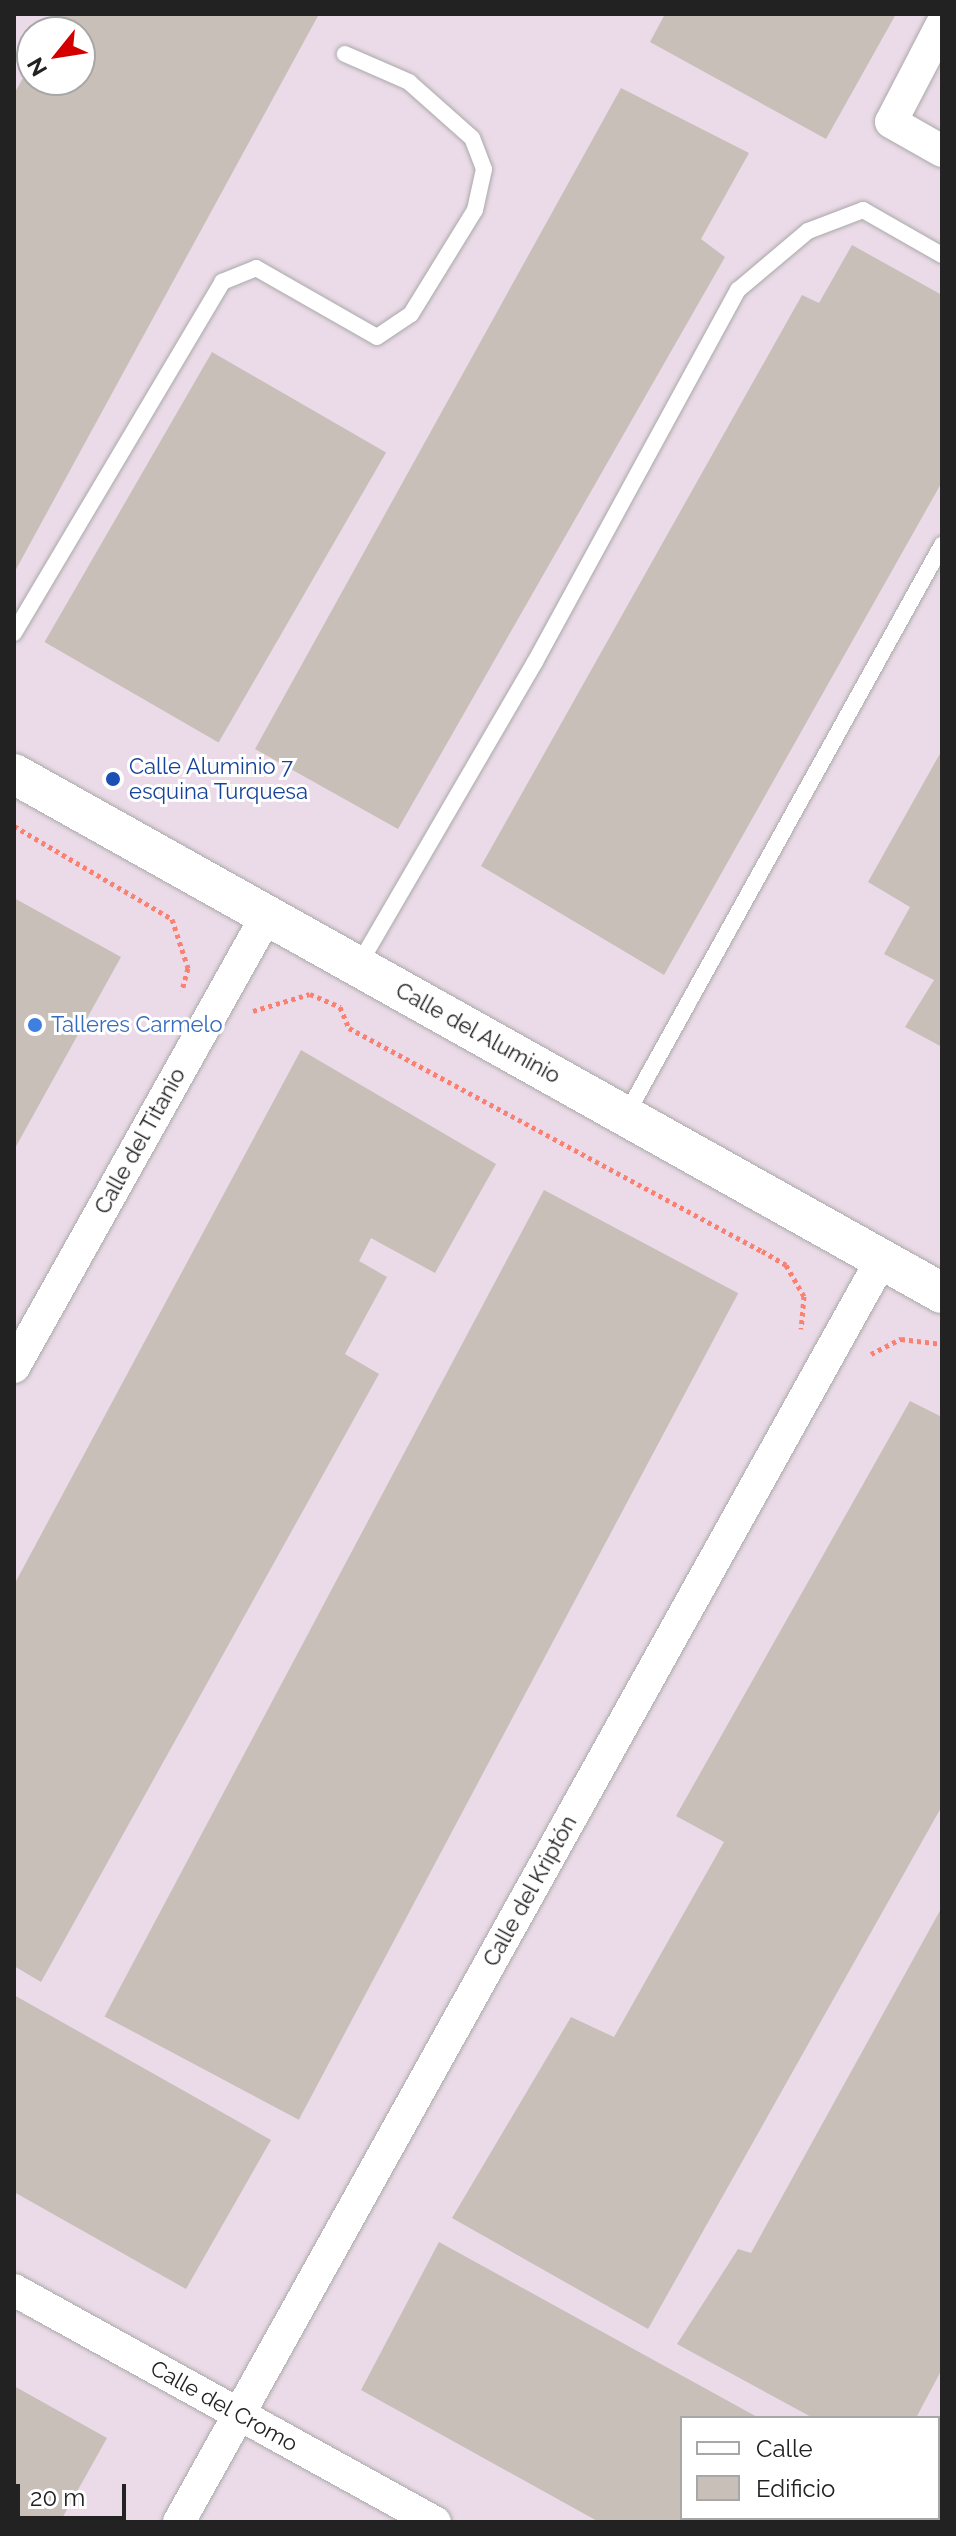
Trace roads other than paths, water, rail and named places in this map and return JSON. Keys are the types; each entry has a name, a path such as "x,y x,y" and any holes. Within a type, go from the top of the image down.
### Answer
{"street":[{"path":"942,24 891,122 942,151"},
{"name":"Calle del Aluminio","path":"14,774 942,1293"},
{"name":"Calle del Titanio","path":"14,1367 267,915"},
{"name":"Calle del Kriptón","path":"179,2522 882,1259"},
{"name":"Calle del Cromo","path":"14,2290 435,2522"}],"lane":[{"path":"14,633 222,282 256,268 377,337 411,314 475,210 484,169 472,138 409,82 345,54"},
{"path":"358,966 535,662 738,290 808,231 863,210 942,255"},
{"path":"626,1115 942,545"}],"place":[{"name":"Calle Aluminio 7 esquina Turquesa","path":"113,779"},
{"name":"Talleres Carmelo","path":"35,1025"}]}
